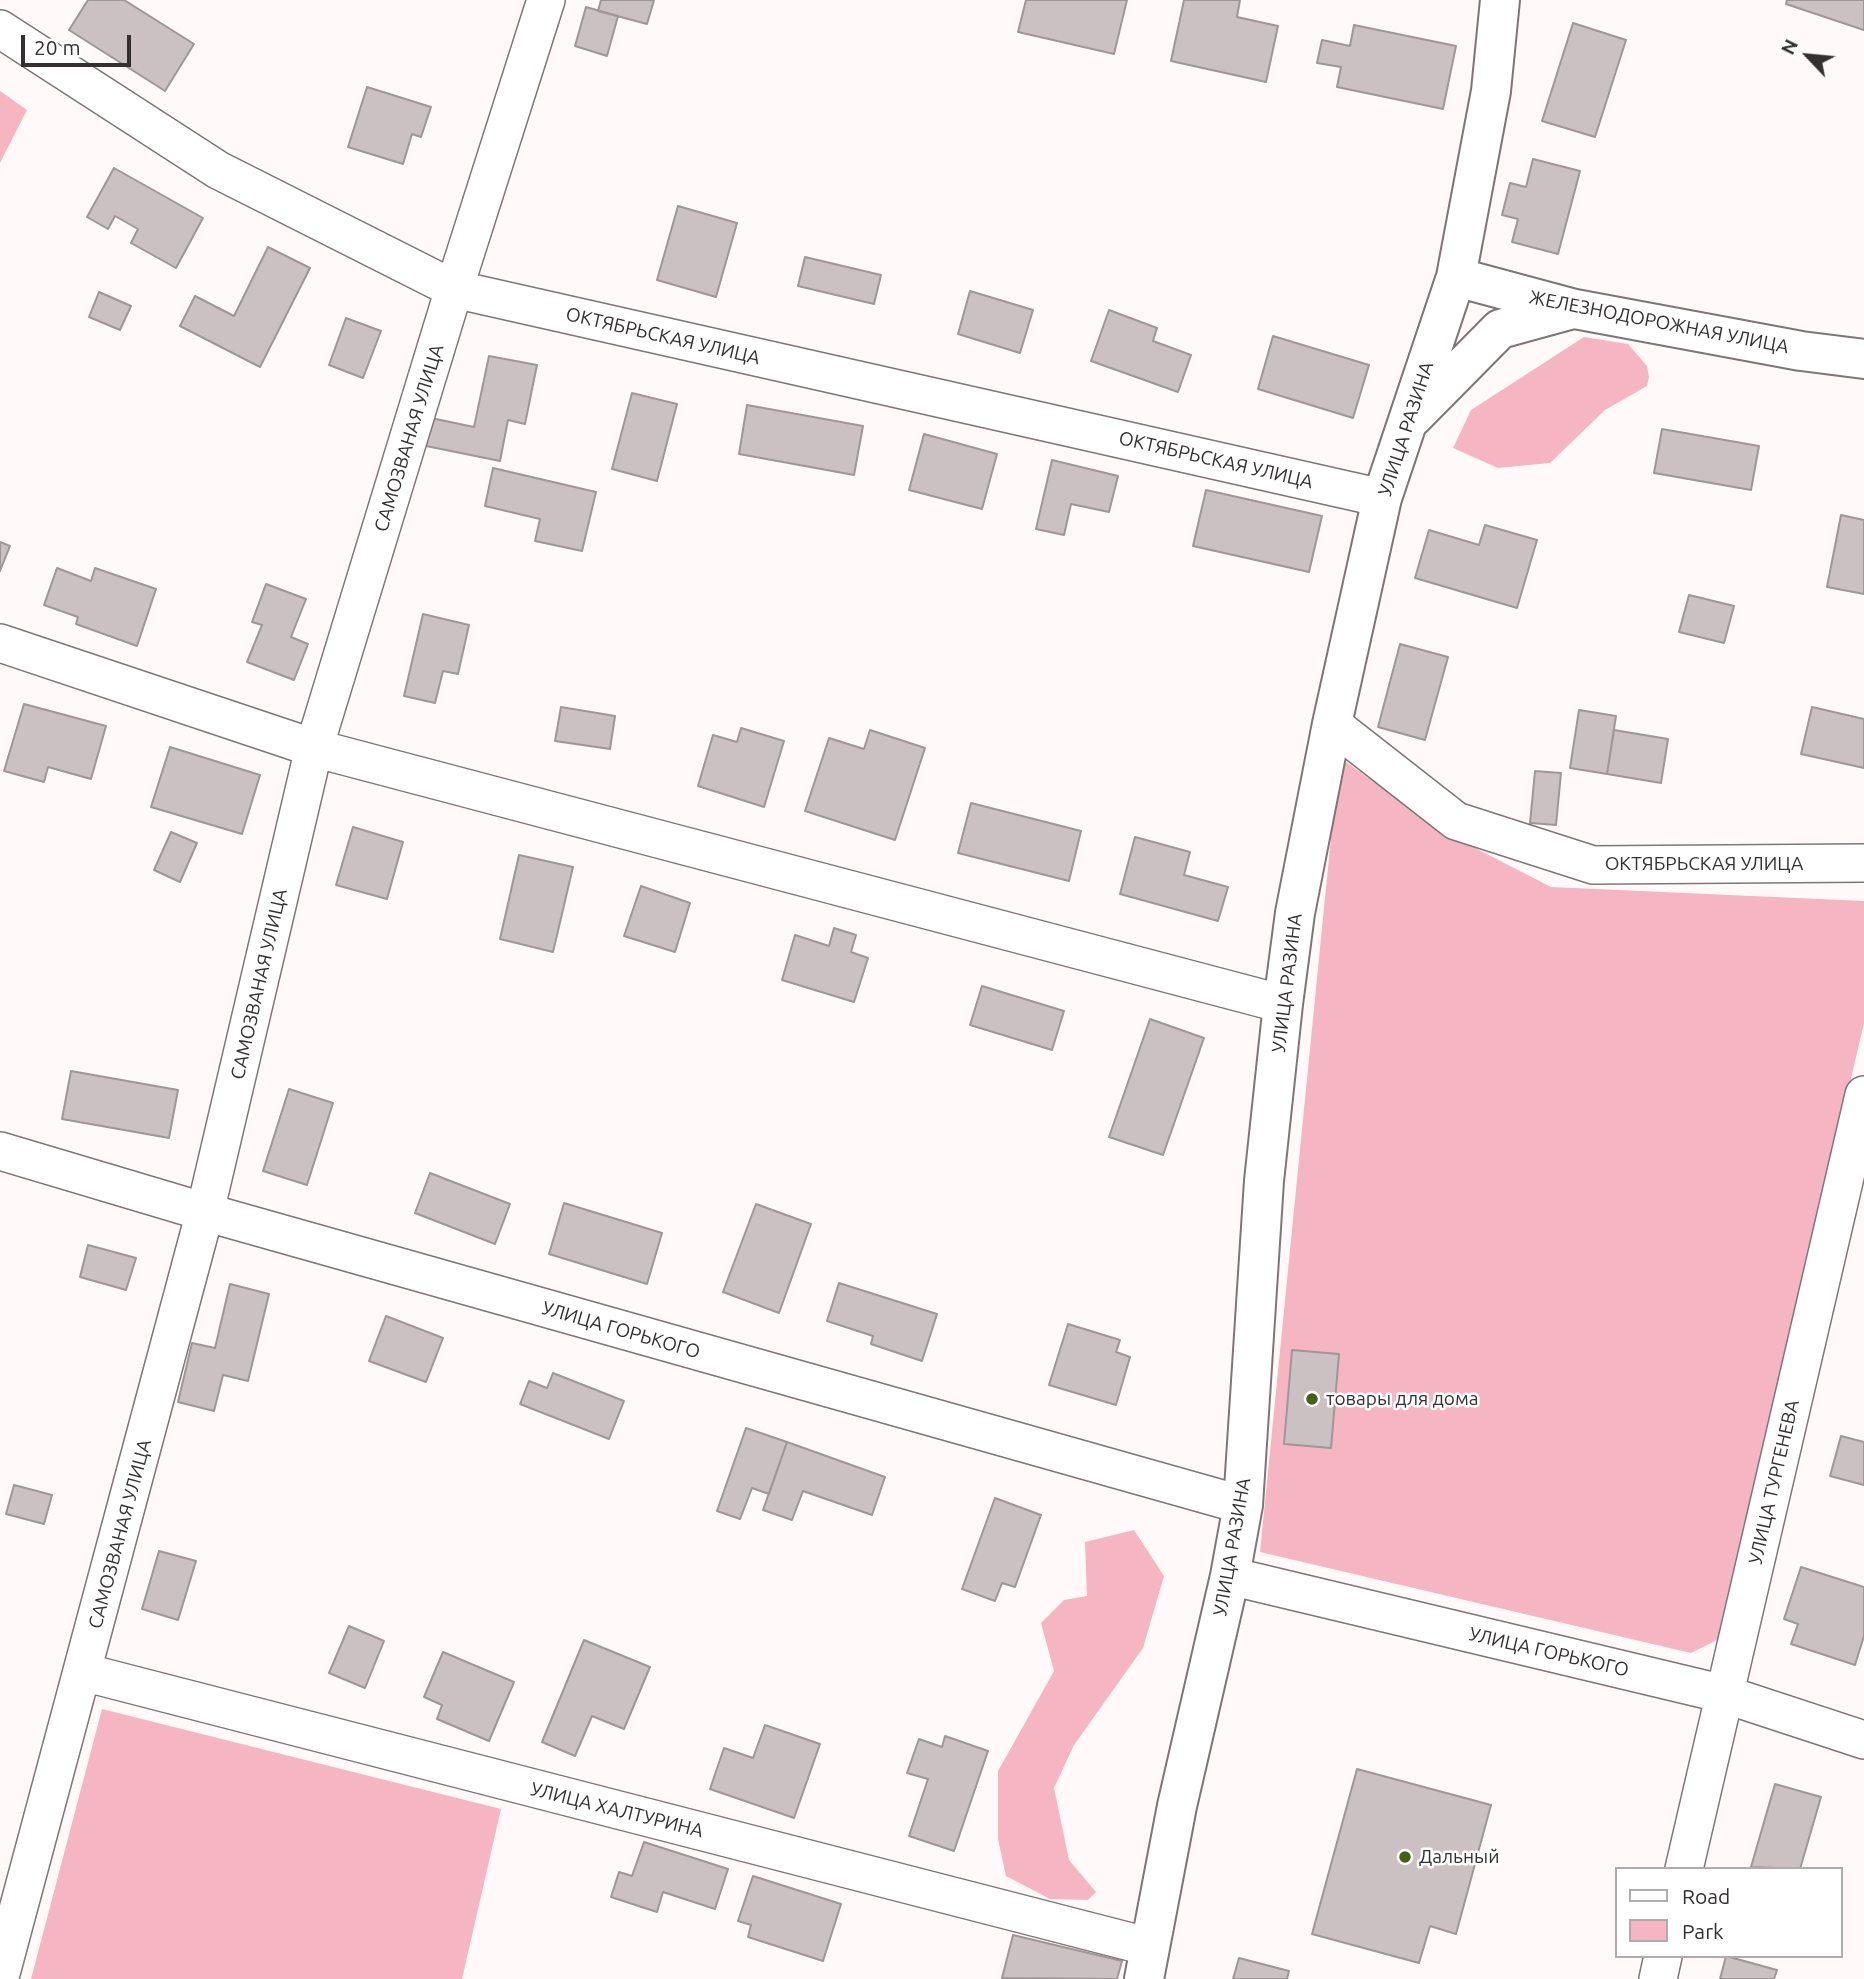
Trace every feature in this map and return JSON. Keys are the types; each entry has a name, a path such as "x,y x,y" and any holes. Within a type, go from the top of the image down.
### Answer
{"street":[{"name":"САМОЗВАНАЯ УЛИЦА","path":"0,1977 205,1212 314,748 454,289 546,0"},
{"name":"УЛИЦА РАЗИНА","path":"1147,1963 1177,1806 1230,1576 1243,1505 1264,1181 1295,914 1332,724 1382,498 1456,277 1492,91 1500,0"},
{"name":"ОКТЯБРЬСКАЯ УЛИЦА","path":"0,29 218,170 454,289 1382,498"},
{"name":"ЖЕЛЕЗНОДОРОЖНАЯ УЛИЦА","path":"1456,277 1575,309 1801,351 1864,359"},
{"path":"1407,424 1500,330 1575,309"},
{"path":"0,643 314,748 1283,1004"},
{"name":"ОКТЯБРЬСКАЯ УЛИЦА","path":"1332,724 1456,821 1593,865 1864,863"},
{"name":"УЛИЦА ТУРГЕНЕВА","path":"1684,1867 1864,1095"},
{"name":"УЛИЦА ГОРЬКОГО","path":"0,1151 205,1212 1243,1505"},
{"name":"УЛИЦА ГОРЬКОГО","path":"1230,1576 1724,1694 1864,1740"},
{"name":"УЛИЦА ХАЛТУРИНА","path":"83,1672 1147,1963"},
{"path":"1658,1979 1663,1958"}],"green space":[{"path":"0,91 27,110 0,163"},
{"path":"1584,337 1628,344 1647,366 1647,386 1605,410 1550,463 1498,468 1453,448 1471,410"},
{"path":"1339,757 1446,833 1551,887 1864,901 1864,1023 1719,1639 1691,1653 1260,1552"},
{"path":"1134,1530 1164,1576 1143,1648 1074,1745 1054,1788 1069,1860 1096,1892 1088,1900 1050,1899 1006,1876 998,1839 998,1771 1054,1671 1041,1623 1064,1600 1087,1596 1085,1542"},
{"path":"102,1709 501,1809 462,1979 31,1979"}],"building":[{"path":"88,0 124,0 194,44 165,91 69,30"},
{"path":"601,0 654,0 647,24 598,11"},
{"path":"1026,0 1127,0 1114,54 1018,32"},
{"path":"1184,0 1240,0 1237,17 1278,26 1266,82 1171,61"},
{"path":"1787,0 1864,0 1864,30 1786,4"},
{"path":"586,7 618,16 607,56 575,46"},
{"path":"1573,23 1626,40 1595,137 1542,121"},
{"path":"1354,25 1456,46 1443,109 1337,87 1341,67 1317,63 1322,40 1350,46"},
{"path":"367,87 431,107 421,137 412,134 403,164 348,147"},
{"path":"1533,159 1580,171 1558,254 1512,242 1518,219 1502,215 1510,183 1526,187"},
{"path":"114,168 203,218 176,268 131,243 138,229 115,216 108,229 87,217"},
{"path":"678,206 737,223 716,297 657,280"},
{"path":"268,247 310,268 260,367 180,326 195,296 234,316"},
{"path":"805,257 881,275 874,304 798,286"},
{"path":"970,291 1033,310 1020,353 958,334"},
{"path":"99,292 131,306 120,330 89,317"},
{"path":"1109,310 1157,328 1153,341 1191,355 1178,392 1091,361"},
{"path":"346,318 381,331 363,378 329,365"},
{"path":"1273,336 1369,365 1353,418 1258,389"},
{"path":"489,356 537,365 525,424 508,420 500,461 426,446 431,418 474,427"},
{"path":"632,393 677,404 657,481 612,469"},
{"path":"747,405 863,426 854,475 739,454"},
{"path":"1662,429 1759,446 1751,490 1654,473"},
{"path":"924,434 997,454 982,509 909,490"},
{"path":"1052,460 1118,476 1109,512 1071,504 1064,535 1036,529"},
{"path":"493,468 596,492 582,551 535,541 540,519 485,506"},
{"path":"1206,490 1322,516 1309,572 1193,546"},
{"path":"1841,515 1864,520 1864,594 1827,587"},
{"path":"1485,525 1537,540 1517,608 1415,578 1429,530 1479,545"},
{"path":"0,542 10,546 0,571"},
{"path":"57,568 91,581 95,568 156,589 137,646 76,624 78,617 44,605"},
{"path":"266,584 306,599 291,637 308,644 294,680 247,662 262,625 252,622"},
{"path":"1689,595 1734,606 1724,643 1679,632"},
{"path":"423,614 469,625 458,674 443,671 435,703 404,696"},
{"path":"1400,644 1448,657 1425,740 1378,727"},
{"path":"24,704 106,726 91,779 48,767 44,782 4,771"},
{"path":"561,707 615,716 610,749 555,741"},
{"path":"1812,707 1864,719 1864,768 1801,754"},
{"path":"1579,710 1616,716 1607,774 1570,768"},
{"path":"741,728 784,741 764,807 698,786 713,735 737,742"},
{"path":"870,730 925,748 895,840 805,811 829,738 864,749"},
{"path":"1614,730 1668,739 1661,783 1607,774"},
{"path":"170,747 260,775 242,834 151,807"},
{"path":"1535,771 1561,773 1556,825 1530,823"},
{"path":"971,803 1081,831 1069,881 958,853"},
{"path":"353,827 403,842 387,899 336,885"},
{"path":"171,832 197,843 180,882 154,870"},
{"path":"1135,837 1190,852 1184,875 1228,887 1218,921 1120,894"},
{"path":"519,855 573,867 553,952 500,939"},
{"path":"641,886 690,903 675,952 624,936"},
{"path":"834,928 856,935 851,952 868,958 854,1002 782,980 795,935 829,946"},
{"path":"982,986 1064,1011 1052,1050 970,1025"},
{"path":"1150,1019 1204,1038 1163,1155 1109,1137"},
{"path":"71,1071 178,1090 169,1138 62,1119"},
{"path":"289,1089 333,1103 307,1185 263,1171"},
{"path":"430,1173 510,1204 495,1244 415,1213"},
{"path":"564,1203 662,1233 647,1284 549,1254"},
{"path":"756,1204 811,1224 779,1313 723,1292"},
{"path":"88,1245 136,1258 126,1290 80,1277"},
{"path":"839,1283 937,1314 922,1361 871,1344 873,1336 827,1321"},
{"path":"230,1284 269,1294 248,1381 223,1375 214,1411 178,1402 192,1343 215,1348"},
{"path":"386,1316 443,1338 426,1382 369,1361"},
{"path":"1068,1324 1120,1340 1116,1352 1130,1357 1116,1405 1049,1385"},
{"name":"товары для дома","path":"1292,1350 1339,1354 1331,1448 1284,1444"},
{"path":"553,1373 624,1401 609,1439 520,1404 529,1381 547,1388"},
{"path":"746,1428 787,1442 769,1494 752,1488 740,1519 717,1511"},
{"path":"1841,1436 1864,1442 1864,1485 1830,1476"},
{"path":"787,1442 885,1477 872,1515 803,1491 792,1520 763,1510"},
{"path":"14,1485 52,1495 44,1524 6,1514"},
{"path":"995,1498 1041,1515 1015,1587 1002,1583 995,1601 962,1589"},
{"path":"159,1551 196,1561 178,1620 142,1609"},
{"path":"1801,1567 1864,1587 1864,1636 1855,1665 1791,1644 1798,1624 1784,1619"},
{"path":"349,1626 384,1641 365,1688 329,1673"},
{"path":"584,1640 650,1667 624,1729 592,1716 575,1756 542,1742"},
{"path":"443,1652 514,1682 489,1741 437,1719 442,1705 424,1697"},
{"path":"765,1725 820,1744 794,1818 710,1789 724,1748 753,1758"},
{"path":"945,1736 988,1751 954,1851 909,1836 928,1779 907,1773 919,1739 942,1747"},
{"path":"1357,1769 1491,1805 1456,1934 1430,1926 1419,1963 1312,1934"},
{"path":"1775,1784 1821,1797 1801,1867 1751,1867"},
{"path":"644,1842 728,1869 715,1909 663,1892 657,1912 611,1897 619,1872 632,1876"},
{"path":"753,1876 841,1904 823,1961 748,1937 751,1925 738,1921"},
{"path":"1013,1935 1122,1961 1117,1979 1002,1978"},
{"path":"1239,1958 1289,1971 1287,1979 1233,1979"},
{"path":"1725,1958 1777,1970 1774,1979 1720,1979"}],"place":[{"name":"товары для дома","path":"1312,1399"},
{"name":"Дальный","path":"1405,1857"}]}
